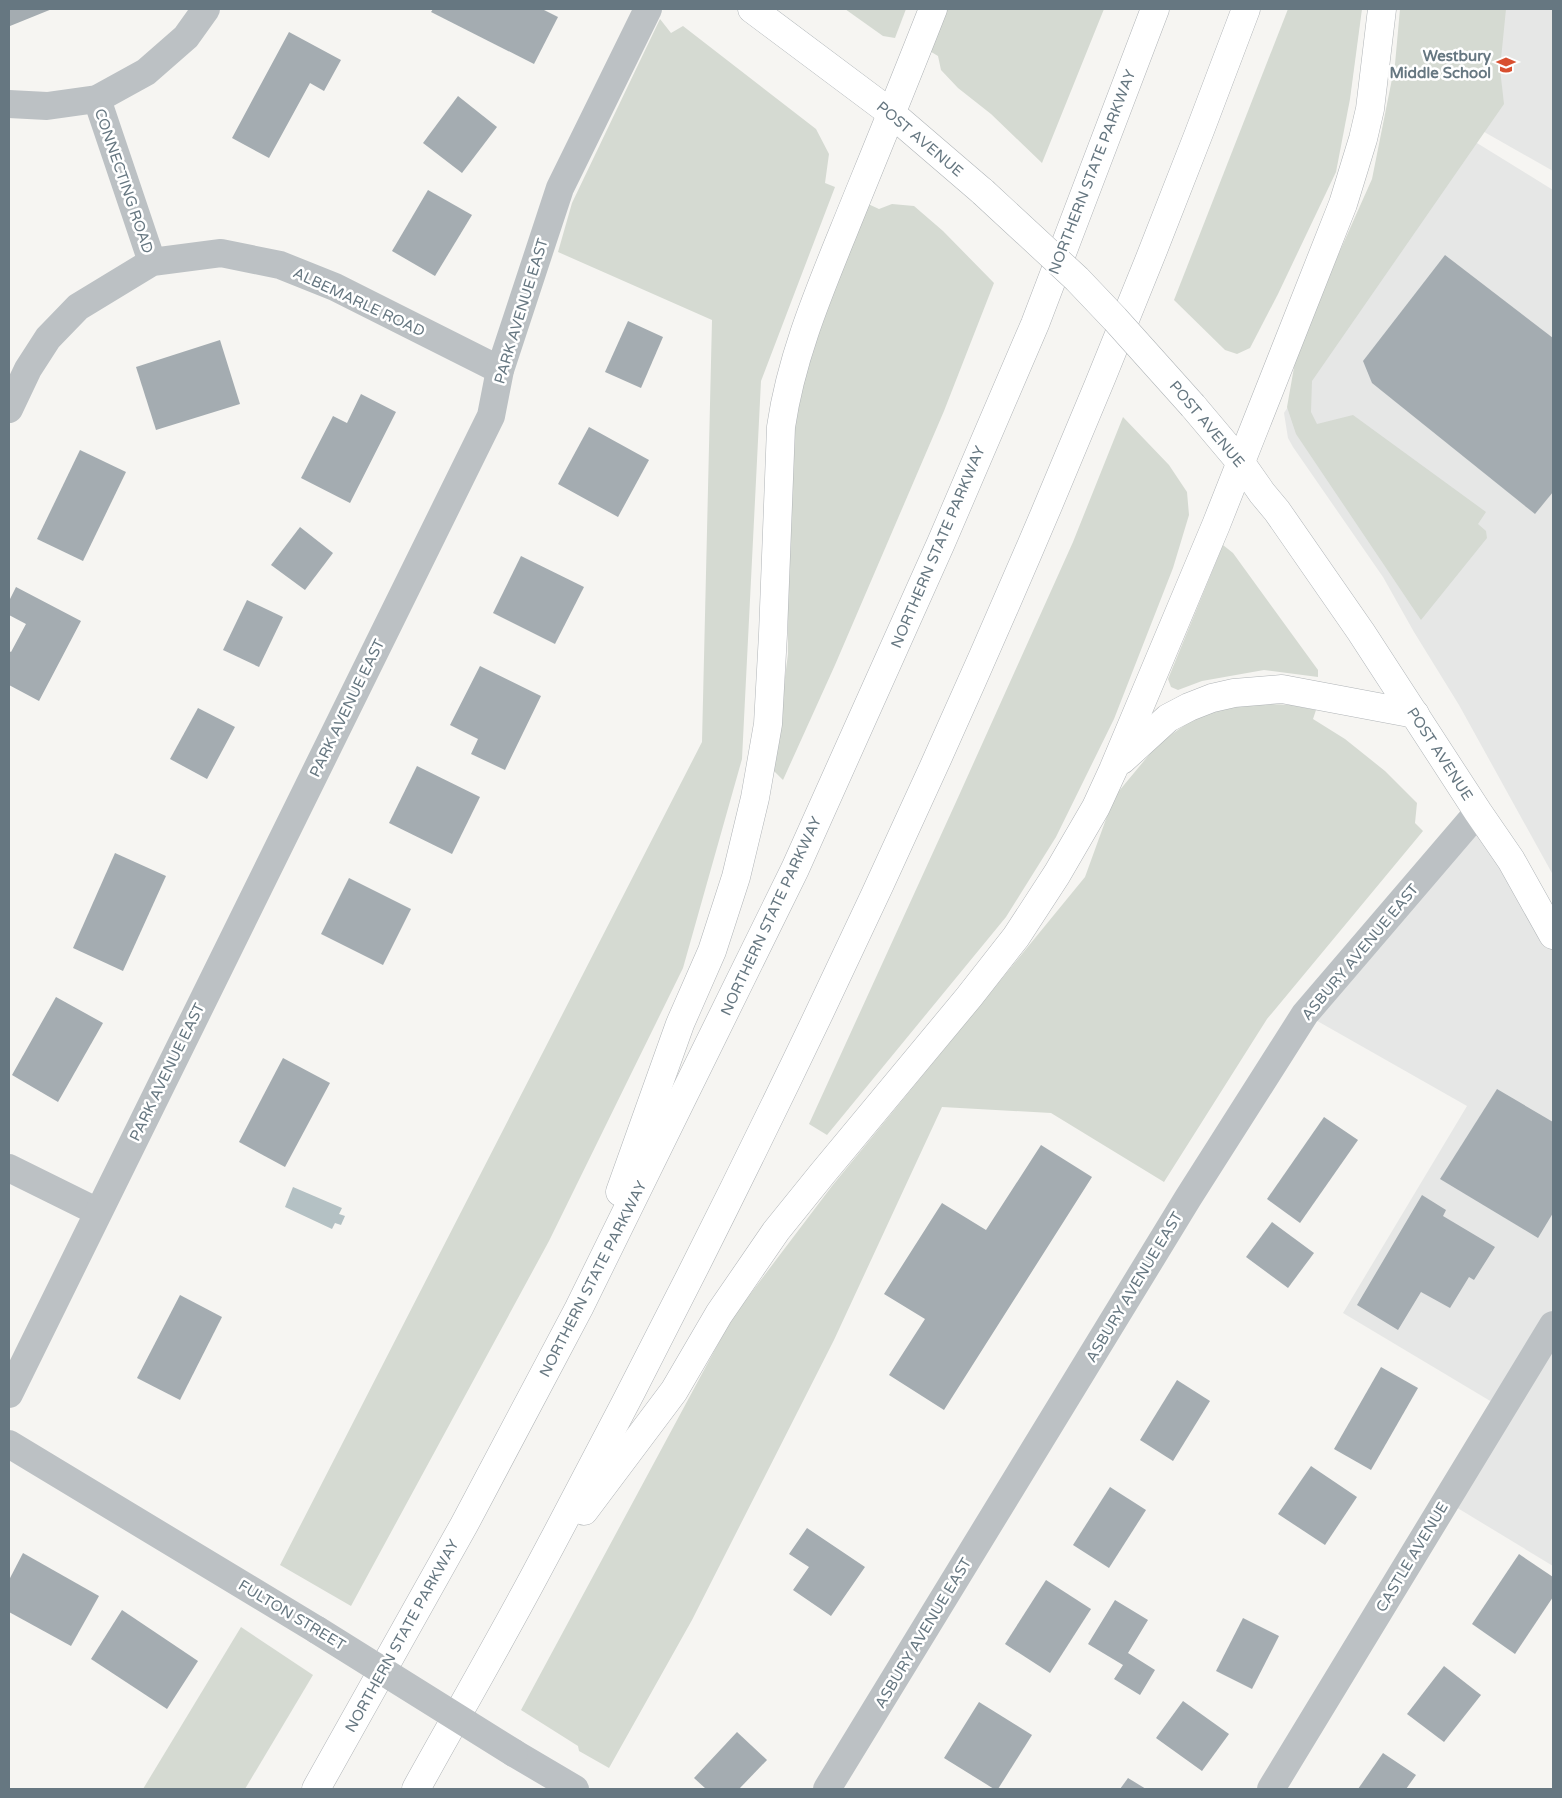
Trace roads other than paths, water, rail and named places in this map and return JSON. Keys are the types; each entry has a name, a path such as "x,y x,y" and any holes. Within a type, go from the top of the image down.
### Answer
{"main road":[{"name":"POST AVENUE","path":"752,9 891,114 983,192 1076,278 1116,319 1193,406 1278,511 1511,860 1553,935"},
{"path":"579,1308 680,1024 712,951 738,870 755,798 768,724 781,427 785,396 816,299 933,9"},
{"name":"NORTHERN STATE PARKWAY","path":"316,1789 464,1525 579,1308 795,868 941,543 1034,324 1155,9"},
{"path":"416,1789 534,1578 774,1110 834,985 938,758 1014,586 1097,390 1246,9"},
{"path":"534,1578 674,1391 719,1314 771,1238 1016,937 1062,866 1096,808 1241,463 1343,204 1370,109 1382,9"},
{"path":"1113,770 1130,751 1168,718 1204,701 1234,693 1282,689 1414,714"}],"street":[{"path":"9,104 47,106 97,99 146,72 186,37 206,9"},
{"name":"PARK AVENUE EAST","path":"9,1394 491,416 500,370 560,188 648,9"},
{"name":"CONNECTING ROAD","path":"97,99 152,262"},
{"name":"ALBEMARLE ROAD","path":"9,409 28,369 48,338 78,307 152,262 222,253 280,265 334,287 500,370"},
{"name":"ASBURY AVENUE EAST","path":"827,1789 1188,1198 1305,1014 1478,812"},
{"path":"9,1168 98,1212"},
{"name":"CASTLE AVENUE","path":"1271,1789 1553,1325"},
{"name":"FULTON STREET","path":"9,1444 575,1789"}],"place":[{"name":"Westbury Middle School","path":"1506,65"}]}
